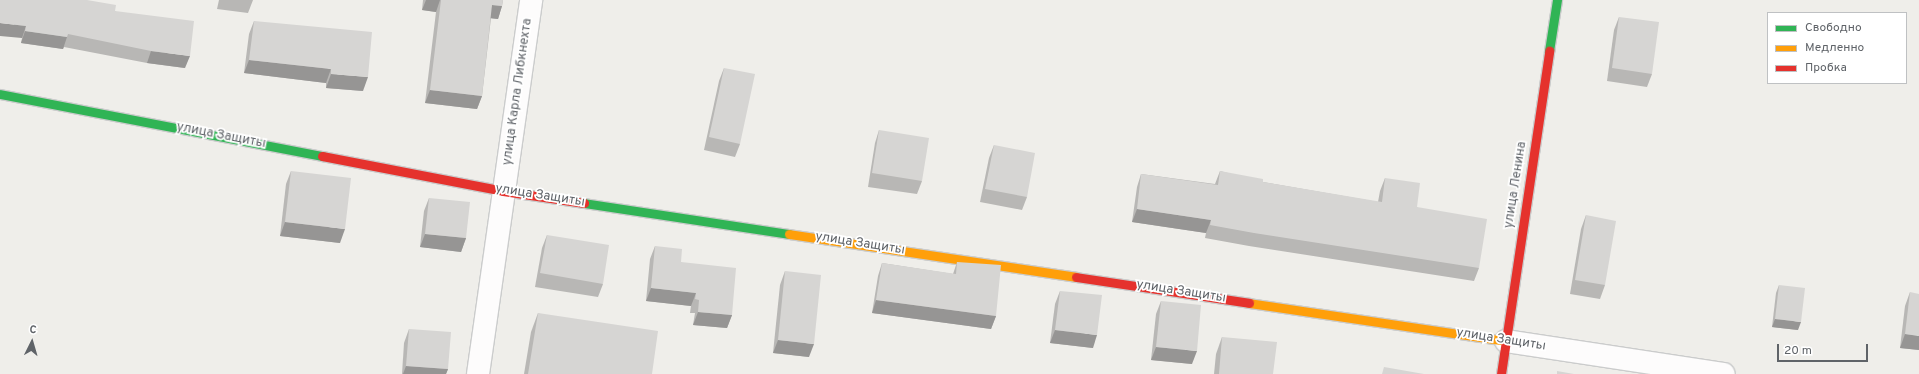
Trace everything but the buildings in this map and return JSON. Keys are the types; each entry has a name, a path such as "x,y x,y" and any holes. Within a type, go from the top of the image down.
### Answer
{"street":[{"name":"улица Карла Либкнехта","path":"478,374 531,0"},
{"name":"улица Ленина","path":"1501,374 1557,0"},
{"name":"улица Защиты","path":"0,94 503,191 1724,374"}],"traffic: fast":[{"path":"1549,51 1557,0"},
{"path":"0,94 322,156"},
{"path":"584,203 789,234"}],"traffic: slow":[{"path":"789,234 1076,277"},
{"path":"1249,303 1506,341"}],"traffic: jam":[{"path":"1501,374 1549,51"},
{"path":"322,156 503,191 584,203"},
{"path":"1076,277 1249,303"}]}
